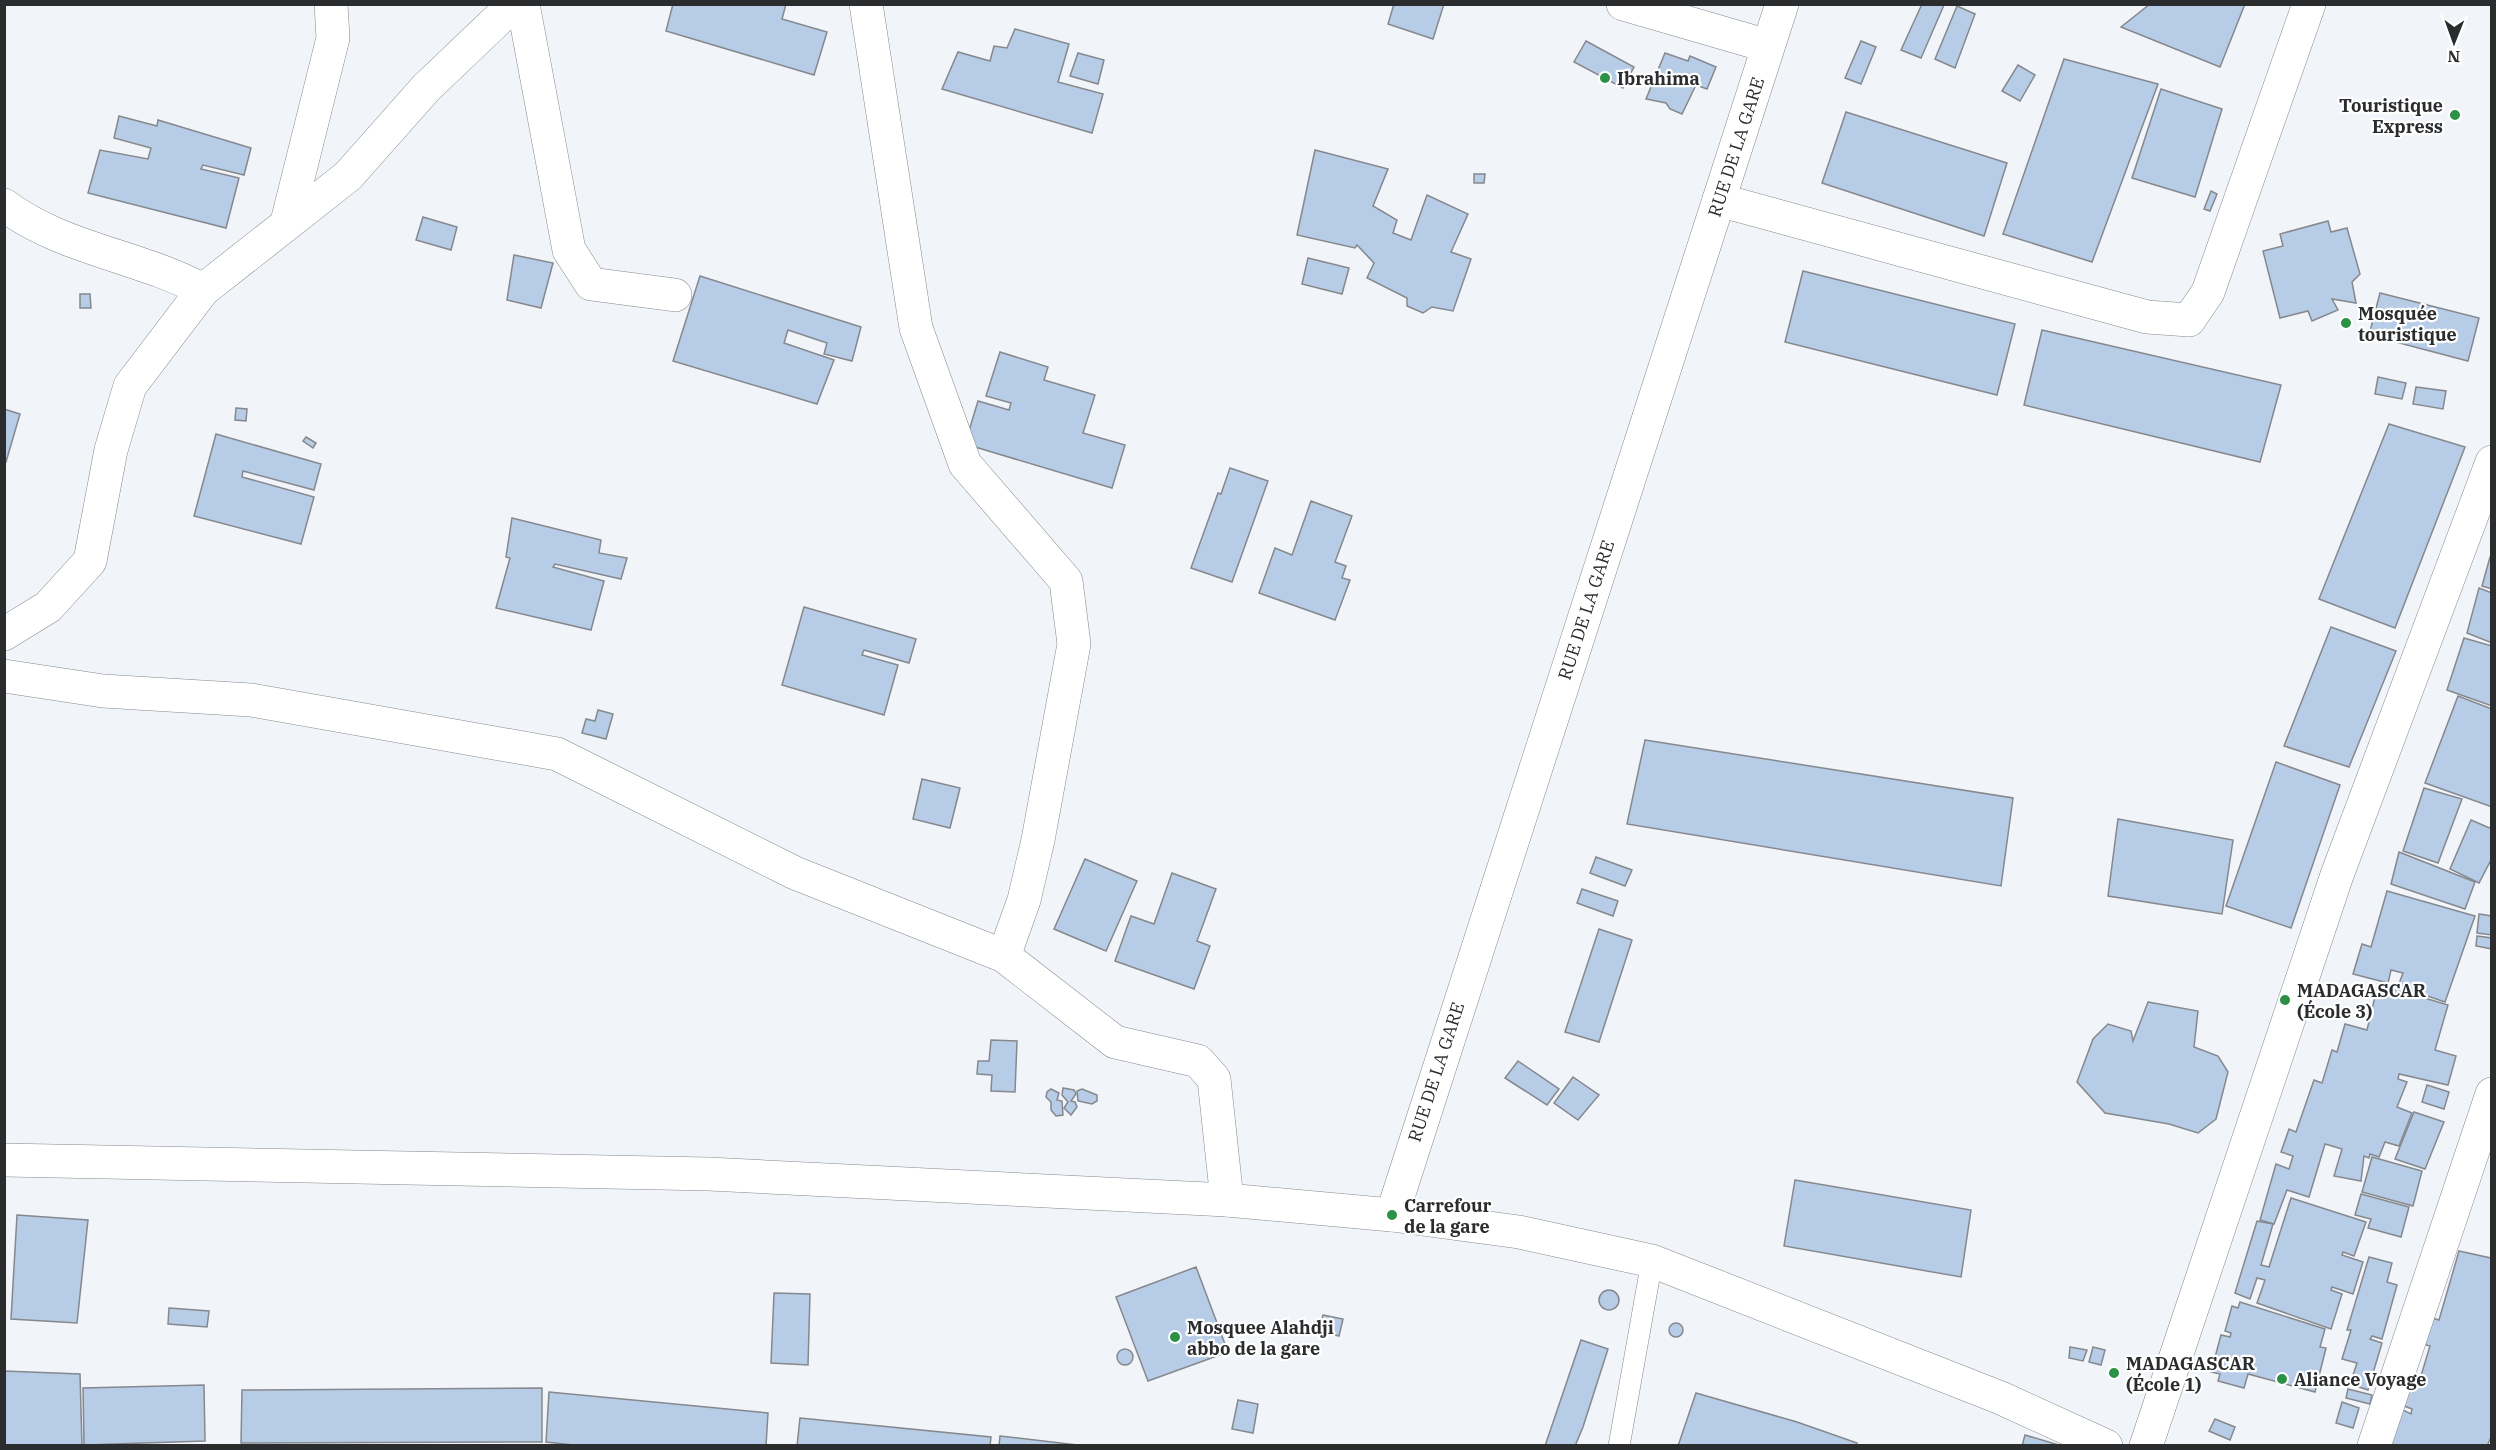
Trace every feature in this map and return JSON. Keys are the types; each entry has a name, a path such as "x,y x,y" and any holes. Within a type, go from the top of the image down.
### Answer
{"street":[{"path":"287,222 333,38 331,4"},
{"path":"4,634 48,607 90,561 111,450 130,386 203,290 348,176 426,88 514,4"},
{"path":"523,4 570,249 591,284 675,295"},
{"path":"866,4 916,328 964,464 1066,581 1074,644 1038,840 1024,900 1004,956"},
{"path":"1623,4 1768,46"},
{"name":"RUE DE LA GARE","path":"1392,1215 1782,4"},
{"path":"1719,200 2147,317 2190,320 2208,292 2309,4"},
{"path":"4,205 17,214 75,241 172,273 203,290"},
{"path":"2146,1446 2337,876 2492,462"},
{"path":"4,676 104,691 251,700 557,754 795,873 1004,956 1115,1042 1198,1061 1214,1078 1227,1200"},
{"path":"2374,1446 2492,1094"},
{"path":"4,1160 709,1174 1227,1200 1392,1215 1519,1232 1652,1262 2001,1398 2106,1446"}],"lane":[{"path":"1619,1446 1652,1262"}],"building":[{"path":"673,4 786,4 782,19 827,32 814,75 666,31"},
{"path":"1394,4 1444,4 1433,39 1388,24"},
{"path":"1922,4 1944,5 1921,58 1901,50"},
{"path":"2150,4 2245,4 2220,67 2121,27"},
{"path":"1957,6 1975,14 1955,68 1935,59"},
{"path":"1015,29 1069,44 1058,82 1103,94 1092,133 942,89 958,52 990,61 994,46 1007,48"},
{"path":"1586,41 1634,67 1623,88 1574,62"},
{"path":"1861,41 1876,47 1861,84 1845,78"},
{"path":"1078,53 1104,60 1098,84 1070,76"},
{"path":"1665,53 1688,61 1690,56 1716,67 1707,89 1696,85 1682,114 1670,109 1666,103 1646,99"},
{"path":"2064,59 2158,84 2092,262 2003,234"},
{"path":"2018,65 2035,75 2020,101 2002,91"},
{"path":"2161,89 2222,109 2195,197 2132,178"},
{"path":"1846,112 2007,163 1984,236 1822,183"},
{"path":"119,116 157,126 158,120 251,148 244,175 203,165 201,169 239,178 226,228 88,193 100,150 148,159 151,148 114,138"},
{"path":"1315,150 1388,169 1373,206 1397,220 1393,233 1411,240 1427,195 1468,214 1451,252 1471,259 1453,311 1432,307 1423,313 1407,306 1407,298 1367,278 1374,263 1357,245 1355,248 1297,235"},
{"path":"1474,174 1485,174 1484,183 1474,183"},
{"path":"2211,191 2217,194 2210,211 2204,209"},
{"path":"423,217 457,227 451,250 416,240"},
{"path":"2328,221 2331,232 2347,228 2360,274 2352,282 2356,303 2332,299 2338,310 2312,321 2308,311 2280,318 2263,251 2283,246 2280,234"},
{"path":"514,255 553,263 541,308 507,300"},
{"path":"1308,258 1349,268 1342,294 1302,284"},
{"path":"1803,271 2015,324 1997,395 1785,342"},
{"path":"700,276 861,327 852,361 824,354 827,343 788,330 784,343 834,360 817,404 673,361"},
{"path":"2380,293 2479,318 2468,361 2369,335"},
{"path":"80,294 90,294 91,308 80,308"},
{"path":"2042,330 2281,385 2260,462 2024,405"},
{"path":"1000,352 1048,367 1044,380 1095,395 1083,433 1125,445 1112,488 965,444 978,401 1009,410 1011,403 986,396"},
{"path":"2378,377 2406,383 2402,399 2375,394"},
{"path":"2416,387 2446,391 2443,409 2413,404"},
{"path":"236,408 247,409 246,421 235,420"},
{"path":"4,409 20,414 6,462 4,462"},
{"path":"2389,424 2465,447 2395,628 2319,599"},
{"path":"216,434 321,464 314,490 243,471 242,477 314,497 301,544 194,516"},
{"path":"306,437 316,443 313,448 303,441"},
{"path":"1230,468 1268,481 1232,582 1191,568 1218,493 1221,494"},
{"path":"1311,501 1352,516 1335,562 1346,566 1342,578 1350,580 1335,620 1259,593 1275,548 1292,555"},
{"path":"512,518 601,540 599,553 627,558 621,579 555,564 553,567 604,581 591,630 496,608 510,558 506,557"},
{"path":"2490,557 2492,557 2492,589 2482,586"},
{"path":"2479,588 2492,593 2492,643 2467,633"},
{"path":"804,607 916,639 909,663 864,650 862,655 898,665 884,715 782,685"},
{"path":"2331,627 2396,651 2349,767 2284,746"},
{"path":"2464,638 2492,646 2492,706 2447,690"},
{"path":"2458,696 2492,709 2492,807 2425,783"},
{"path":"598,710 613,714 606,739 582,733 586,719 595,721"},
{"path":"1645,740 2013,798 2001,886 1627,824"},
{"path":"2276,762 2340,785 2291,928 2226,906"},
{"path":"922,779 960,788 950,828 913,819"},
{"path":"2424,788 2462,799 2438,863 2403,851"},
{"path":"2118,819 2233,840 2222,914 2108,896"},
{"path":"2471,820 2492,829 2492,858 2479,883 2450,869"},
{"path":"2399,852 2475,882 2465,909 2391,884"},
{"path":"1596,857 1632,870 1625,886 1590,873"},
{"path":"1085,859 1137,881 1106,951 1054,929"},
{"path":"1172,873 1216,889 1197,941 1210,946 1194,989 1115,961 1131,916 1154,924"},
{"path":"1582,889 1618,901 1613,916 1577,903"},
{"path":"2387,891 2475,916 2445,1002 2398,986 2403,973 2391,970 2388,983 2353,974 2362,944 2371,947"},
{"path":"2479,914 2492,916 2492,935 2477,933"},
{"path":"1599,929 1632,940 1599,1042 1565,1032"},
{"path":"2477,936 2492,938 2492,949 2476,946"},
{"path":"2378,984 2448,1005 2435,1050 2456,1056 2448,1085 2399,1074 2398,1079 2407,1082 2397,1107 2412,1113 2399,1146 2385,1142 2379,1157 2370,1154 2369,1158 2364,1156 2361,1181 2334,1176 2342,1149 2325,1144 2309,1197 2287,1190 2274,1224 2260,1220 2276,1164 2289,1169 2293,1156 2281,1152 2289,1129 2296,1132 2314,1080 2322,1083 2332,1050 2337,1052 2345,1024 2367,1030"},
{"path":"2148,1002 2198,1011 2194,1047 2218,1056 2228,1072 2216,1119 2198,1133 2169,1124 2105,1113 2077,1082 2093,1039 2108,1024 2131,1031 2133,1041"},
{"path":"991,1040 1017,1041 1015,1092 991,1091 992,1075 977,1074 978,1061 989,1061"},
{"path":"1518,1061 1559,1089 1547,1105 1505,1078"},
{"path":"1573,1077 1599,1095 1578,1120 1554,1103"},
{"path":"2427,1085 2449,1092 2444,1109 2422,1102"},
{"path":"1063,1088 1074,1090 1076,1094 1071,1101 1075,1102 1077,1107 1071,1115 1064,1108 1068,1102 1062,1095"},
{"path":"1051,1089 1059,1093 1057,1100 1062,1101 1063,1115 1056,1116 1051,1110 1051,1102 1046,1097 1047,1092"},
{"path":"1082,1089 1097,1095 1097,1101 1092,1104 1078,1101 1077,1091"},
{"path":"2414,1112 2444,1122 2425,1169 2395,1159"},
{"path":"2372,1157 2422,1171 2413,1206 2362,1192"},
{"path":"1795,1180 1971,1210 1961,1277 1784,1246"},
{"path":"2361,1194 2409,1207 2401,1237 2368,1228 2371,1219 2355,1215"},
{"path":"2291,1198 2366,1222 2354,1256 2343,1252 2342,1255 2363,1262 2353,1294 2332,1287 2331,1290 2342,1294 2331,1329 2257,1303 2265,1280 2257,1278 2250,1299 2235,1293 2257,1221 2273,1224 2261,1265 2269,1267"},
{"path":"17,1215 88,1220 77,1323 11,1319"},
{"path":"2459,1251 2491,1258 2492,1254 2492,1435 2487,1446 2381,1446 2395,1406 2411,1414 2412,1409 2399,1404 2409,1375 2420,1379 2430,1346 2416,1342 2425,1316 2439,1320"},
{"path":"2369,1257 2392,1263 2387,1282 2397,1285 2382,1339 2372,1336 2370,1339 2382,1343 2368,1390 2350,1384 2357,1363 2342,1359 2351,1330 2347,1330"},
{"path":"1196,1267 1228,1352 1148,1381 1116,1297"},
{"path":"1609,1290 1616,1293 1619,1300 1616,1307 1609,1310 1602,1307 1599,1300 1602,1293"},
{"path":"774,1293 810,1294 808,1365 771,1363"},
{"path":"2240,1302 2325,1329 2320,1347 2326,1348 2315,1392 2248,1374 2244,1388 2218,1381 2220,1374 2211,1372 2221,1335 2230,1337 2231,1333 2225,1331 2232,1306 2238,1308"},
{"path":"169,1308 209,1311 207,1327 168,1324"},
{"path":"1323,1315 1343,1319 1339,1336 1318,1331"},
{"path":"1676,1323 1681,1325 1683,1330 1681,1335 1676,1337 1671,1335 1669,1330 1671,1325"},
{"path":"1581,1340 1608,1349 1583,1427 1575,1446 1545,1446"},
{"path":"2070,1347 2087,1350 2083,1361 2069,1358"},
{"path":"2093,1347 2105,1350 2101,1365 2089,1362"},
{"path":"1122,1349 1128,1349 1133,1357 1131,1363 1122,1365 1117,1360 1117,1354"},
{"path":"4,1371 80,1374 82,1446 4,1446"},
{"path":"204,1385 205,1441 84,1445 83,1388"},
{"path":"542,1388 542,1442 241,1443 242,1390"},
{"path":"2348,1389 2372,1395 2370,1404 2346,1398"},
{"path":"549,1392 768,1413 766,1446 583,1446 546,1442"},
{"path":"1696,1393 1797,1422 1857,1443 1856,1446 1678,1446"},
{"path":"1238,1400 1258,1404 1253,1433 1232,1429"},
{"path":"2342,1402 2359,1408 2353,1428 2336,1423"},
{"path":"800,1418 991,1437 990,1446 797,1446"},
{"path":"2215,1419 2235,1427 2230,1440 2209,1431"},
{"path":"2025,1435 2059,1445 2059,1446 2022,1446"},
{"path":"1000,1436 1086,1446 999,1446"}],"place":[{"name":"Ibrahima","path":"1605,78"},
{"name":"Touristique Express","path":"2455,115"},
{"name":"Mosquée touristique","path":"2346,323"},
{"name":"MADAGASCAR (École 3)","path":"2285,1000"},
{"name":"Carrefour de la gare","path":"1392,1215"},
{"name":"Mosquee Alahdji abbo de la gare","path":"1175,1337"},
{"name":"MADAGASCAR (École 1)","path":"2114,1373"},
{"name":"Aliance Voyage","path":"2282,1379"}]}
